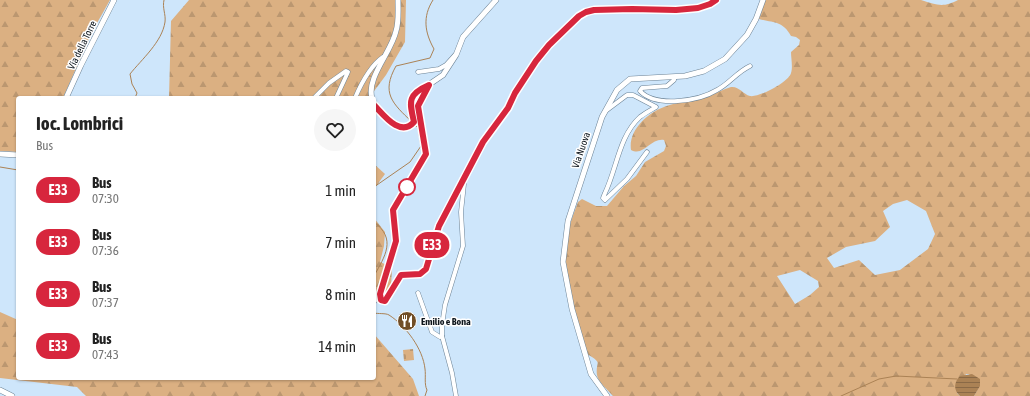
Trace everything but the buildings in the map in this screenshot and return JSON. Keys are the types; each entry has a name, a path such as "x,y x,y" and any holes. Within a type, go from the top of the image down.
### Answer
{"street":[{"name":"Via della Torre","path":"67,96 80,65 114,0"},
{"path":"372,96 373,80 396,32 398,0"},
{"path":"376,107 394,125 409,127 414,122 410,108 413,98 419,90 443,75 456,55 463,37 496,0"},
{"path":"380,294 381,300 385,301 401,275 420,274 426,269 439,226 460,183 483,142 508,108 526,75 549,45 579,16 594,10 676,10 698,8 710,4 716,0"},
{"name":"Via Nuova","path":"607,396 590,374 572,309 563,262 568,221 604,113 617,90 630,79 684,76 704,71 725,58 747,35 756,19 763,0"},
{"path":"418,72 439,69 446,65 456,55"},
{"path":"356,96 366,77 379,60 384,57"},
{"path":"674,77 674,80 667,86 642,88 640,92 661,101 685,100 717,90 739,72 750,66"},
{"path":"316,96 329,83 346,71 348,72 337,96"},
{"path":"376,299 380,294 396,241 393,210 426,154 418,106 429,85"},
{"path":"604,113 627,95 633,95 656,107 640,117 627,136 617,156 603,198 605,200 627,179 647,152"},
{"path":"0,154 16,155"},
{"path":"456,396 452,373 442,336 442,325 445,305 463,246 461,212 464,184 460,183"},
{"path":"418,293 432,332 440,337 442,336"},
{"path":"0,390 12,396"}],"green space":[{"path":"0,0 110,0 92,32 64,96 16,96 16,152 0,151"},
{"path":"189,0 406,0 405,42 386,75 370,96 169,96 171,21"},
{"path":"765,0 921,0 944,5 958,0 1030,0 1030,396 974,396 979,387 969,374 966,374 957,393 960,396 613,396 601,383 597,375 598,363 587,354 571,296 566,267 567,237 578,202 582,199 596,206 607,206 624,186 636,176 645,162 664,151 666,146 664,140 659,140 640,151 631,150 632,136 645,118 651,114 664,107 711,95 731,87 739,89 750,96 754,96 774,88 789,76 792,68 791,52 799,45 800,40 791,36 781,25 759,19","holes":["907,200 926,211 935,234 928,249 900,270 875,275 859,260 834,268 827,258 846,247 875,241 890,227 883,211 893,204","800,270 818,281 819,287 810,295 795,304 777,276"]},
{"path":"376,166 385,174 376,186"},
{"path":"376,221 385,232 384,246 380,262 392,267 391,288 376,299"},
{"path":"0,312 16,319 16,380 0,378"},
{"path":"376,336 413,379 419,396 86,396 77,387 17,380 376,380"},
{"path":"413,349 414,360 404,361 403,350"}],"shaded area":[{"path":"972,374 980,379 980,386 974,396 960,396 955,389 956,381 960,376"}],"waterway":[{"path":"136,96 137,93 132,84 130,74 151,50 160,36 165,22 163,6 164,0"},
{"path":"412,122 394,103 389,91 389,83 396,66 430,58 434,49 428,37 426,19 433,0"},
{"path":"376,186 410,162 421,146 418,128 414,124"},
{"path":"0,167 16,170"},
{"path":"376,224 381,228 387,241 385,255 376,272"},
{"path":"376,313 388,314 402,325 413,339 424,361 425,383 427,390 425,396"},
{"path":"841,396 879,379 896,376 957,379"}],"bus line":[{"name":"E33","path":"376,107 394,125 409,127 414,122 410,104 415,94 419,90 429,85 418,106 426,154 393,210 392,214 396,230 396,241 383,279 380,294 381,300 385,301 401,275 416,275 420,274 426,269 432,245 439,226 454,199 460,183 483,142 508,108 515,93 536,61 549,45 579,16 594,10 632,9 652,11 698,8 710,4 716,0"}],"place":[{"name":"Emilio e Bona","path":"407,321"}]}
